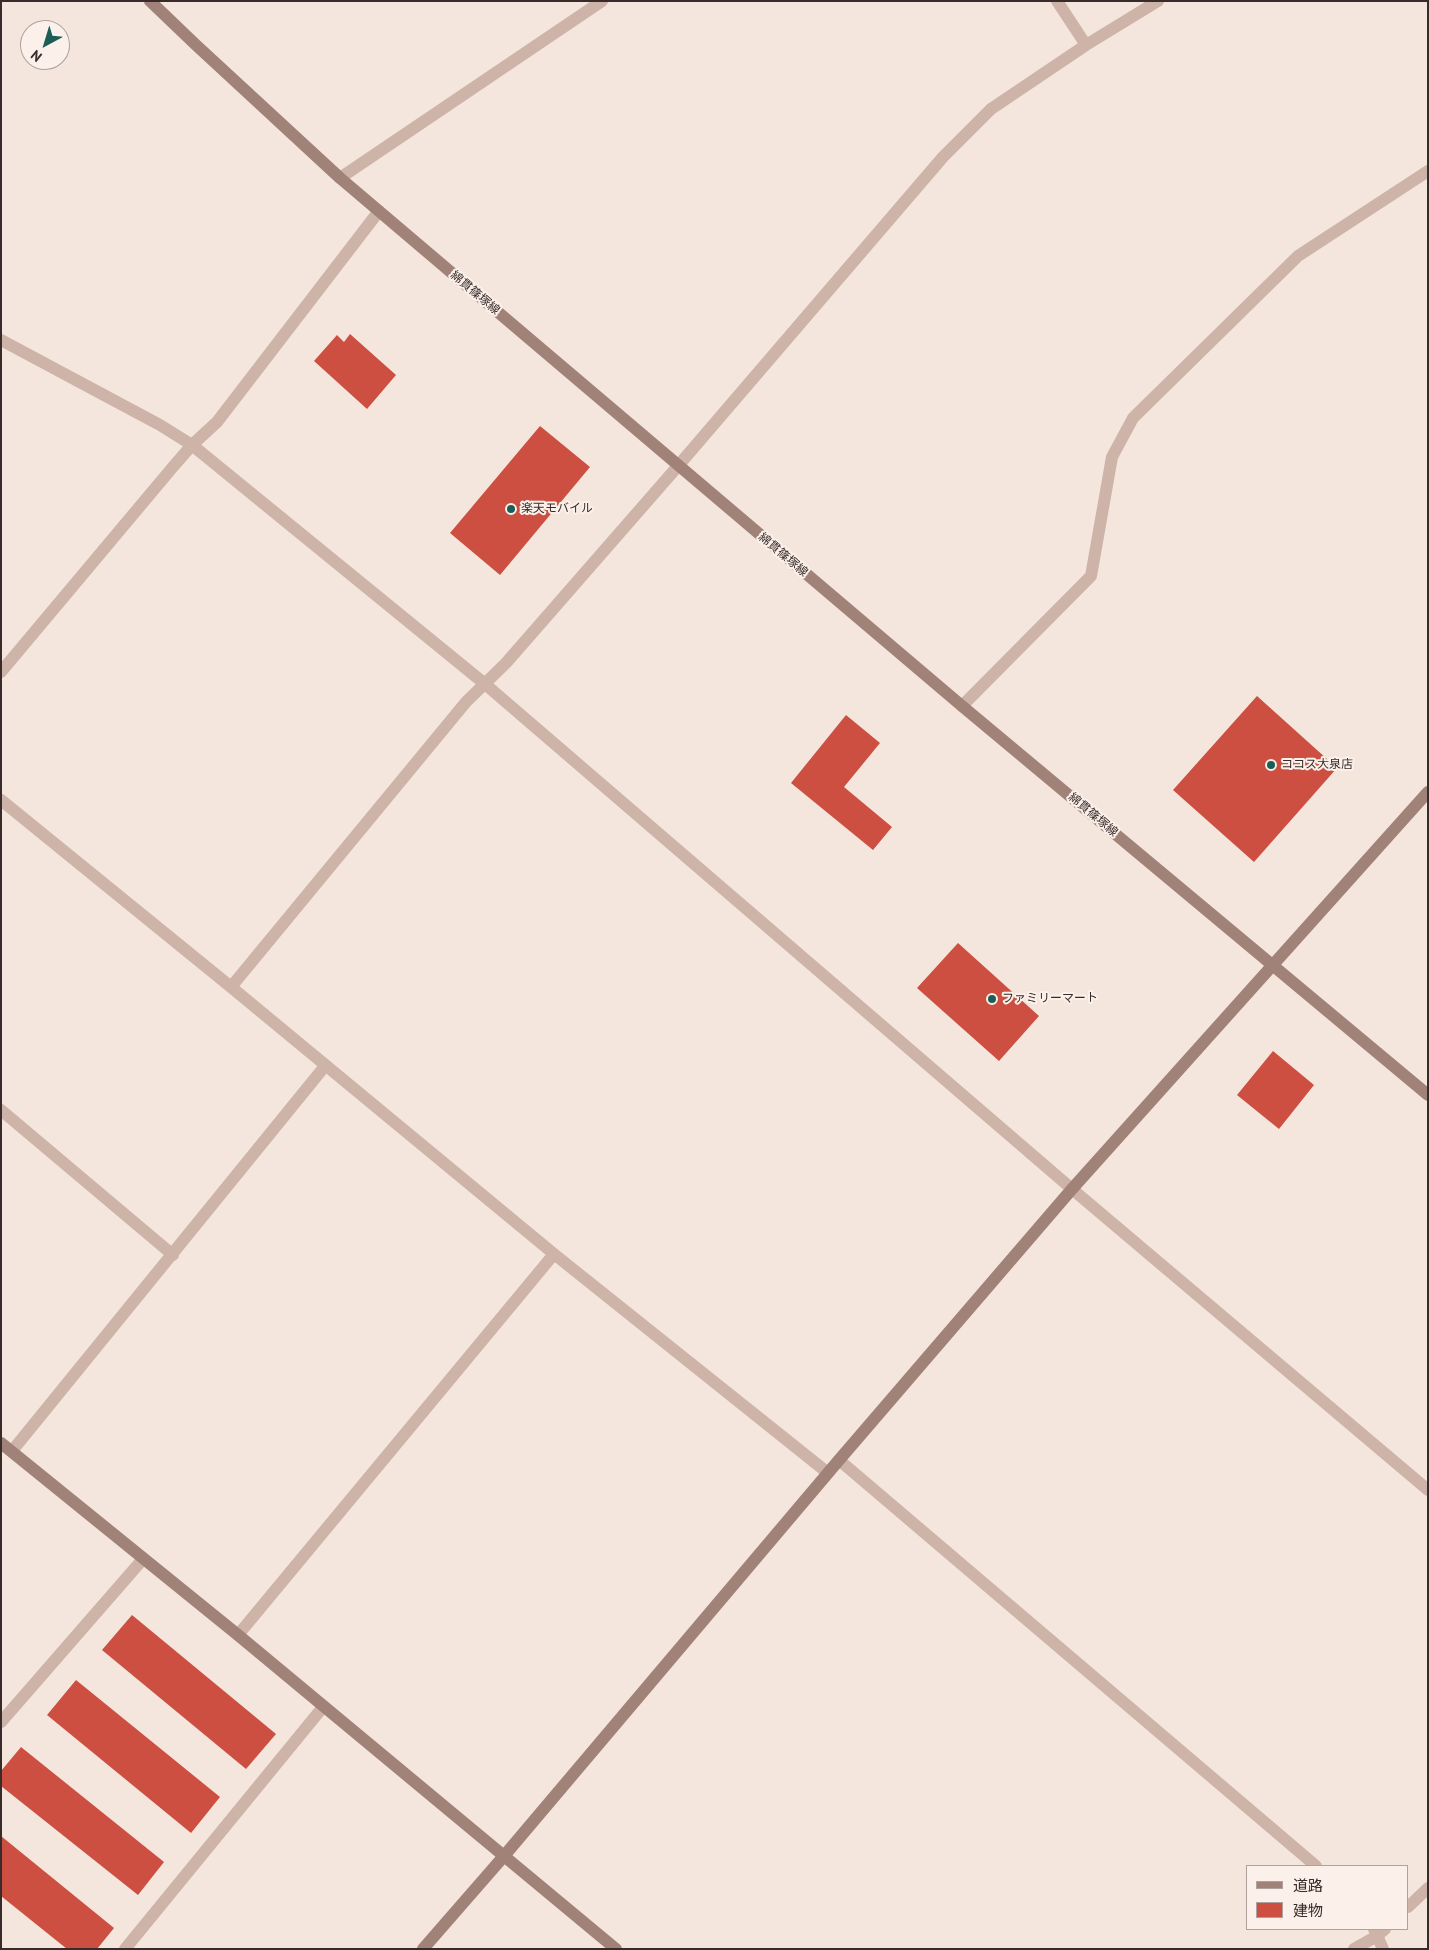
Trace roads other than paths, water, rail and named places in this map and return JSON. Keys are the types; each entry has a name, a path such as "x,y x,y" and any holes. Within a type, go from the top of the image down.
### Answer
{"street":[{"name":"綿貫篠塚線","path":"150,1 340,178 962,706 1428,1095"},
{"path":"340,178 585,6 602,1"},
{"path":"1057,1 1086,45"},
{"path":"231,987 466,702 506,663 678,466 942,157 991,109 1086,45 1158,1"},
{"path":"962,706 1091,576 1112,457 1133,418 1298,256 1428,171"},
{"path":"1,672 192,445 217,422 379,211"},
{"path":"1,340 160,425 192,445 485,684 1072,1189 1428,1490"},
{"path":"423,1949 1072,1189 1428,792"},
{"path":"1,800 554,1254 828,1473"},
{"path":"12,1451 325,1066"},
{"path":"1,1110 173,1255"},
{"path":"238,1635 554,1254"},
{"path":"1,1442 238,1635 616,1949"},
{"path":"839,1460 1315,1865"},
{"path":"1,1722 143,1559"},
{"path":"125,1949 323,1707"},
{"path":"1409,1906 1428,1888"},
{"path":"1354,1949 1379,1931 1383,1949"}],"place":[{"name":"楽天モバイル","path":"511,509"},
{"name":"ココス大泉店","path":"1271,765"},
{"name":"ファミリーマート","path":"992,999"}]}
